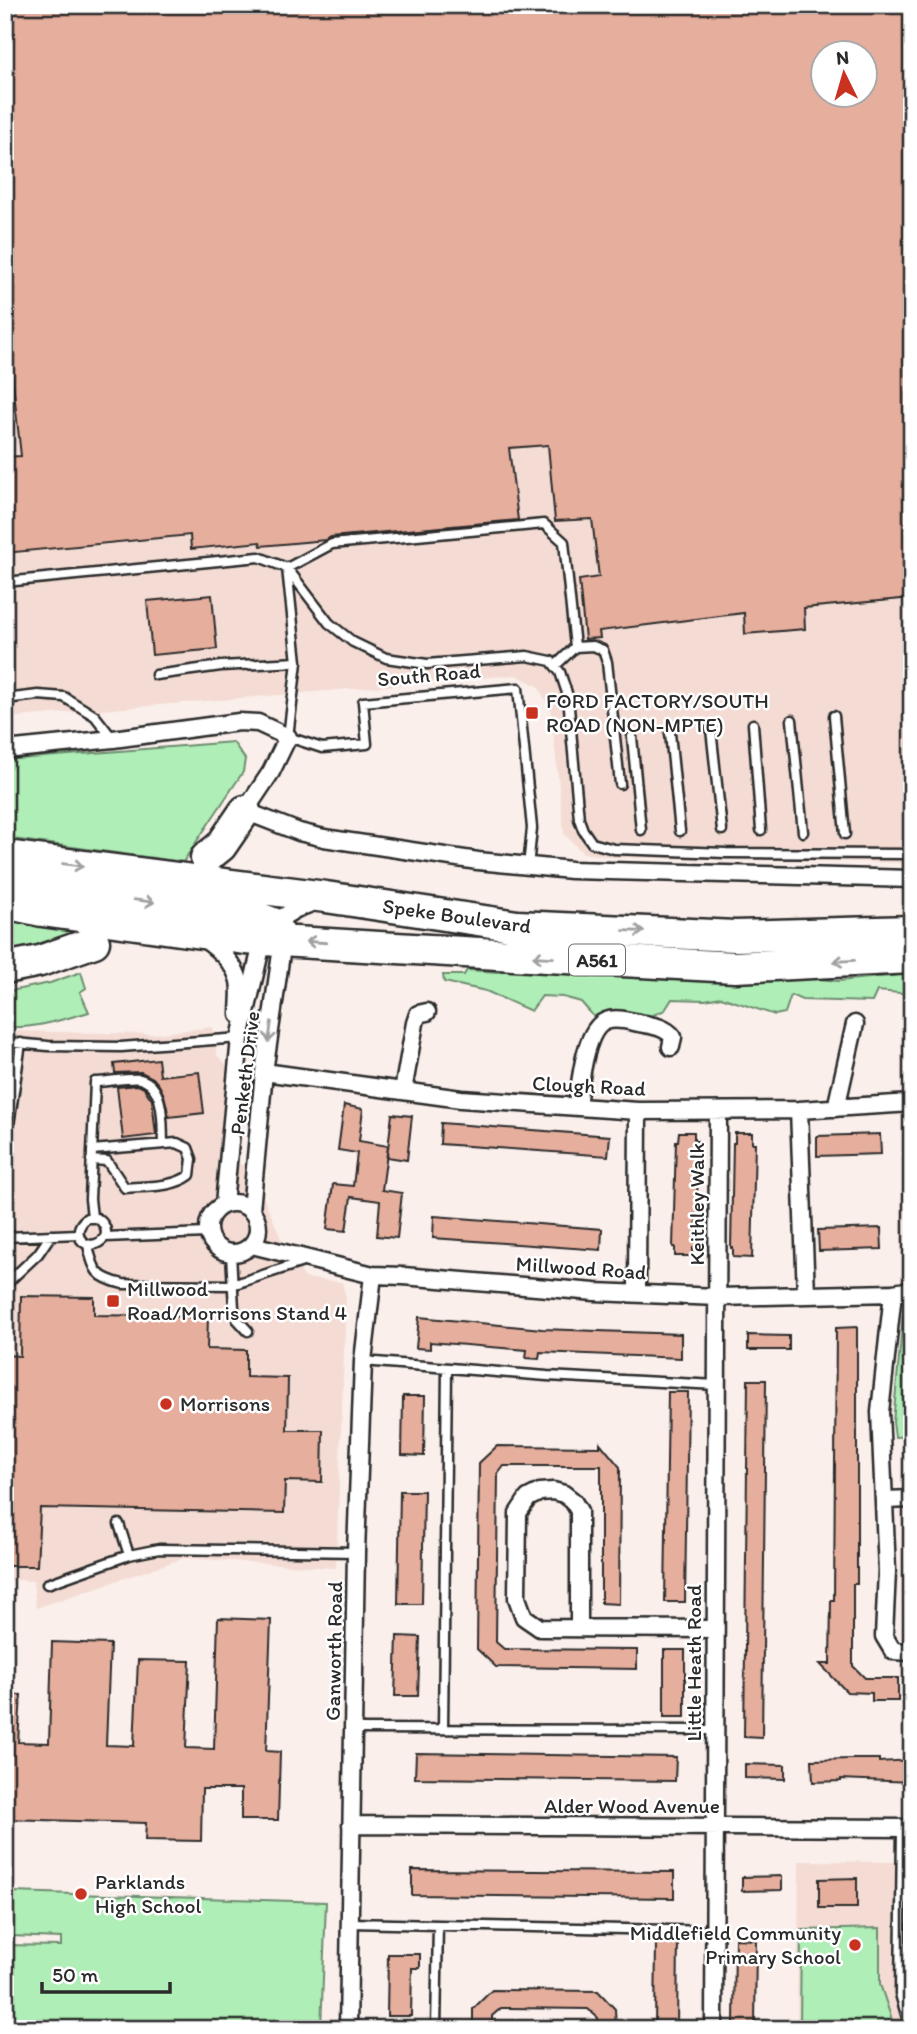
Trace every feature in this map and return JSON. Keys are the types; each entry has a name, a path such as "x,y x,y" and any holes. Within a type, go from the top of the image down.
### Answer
{"highway":[{"path":"206,858 221,846 245,811"},
{"name":"Speke Boulevard","path":"5,856 326,897 517,926 735,936 912,931"},
{"name":"A561","path":"5,874 19,880 105,896 249,914 273,934"},
{"name":"Speke Boulevard","path":"5,904 193,932 273,934 735,967 912,958"},
{"path":"5,968 40,961 94,942"}],"street":[{"name":"South Road","path":"5,750 239,722 258,723 288,737"},
{"path":"288,737 271,772 245,811 299,832 324,838 528,867 571,870 912,879"},
{"path":"273,934 296,909 326,897"},
{"name":"Penketh Drive","path":"193,932 213,945 230,962 239,980 240,1038 224,1204 210,1216 207,1233"},
{"name":"Penketh Drive","path":"240,1038 273,934"},
{"name":"Penketh Drive","path":"253,1245 258,1227 251,1210 273,934"},
{"path":"404,1091 415,1023 418,1014 427,1012"},
{"path":"578,1107 583,1065 598,1027 605,1021 631,1021 658,1027 673,1037 671,1047"},
{"path":"836,1108 855,1024"},
{"name":"Clough Road","path":"264,1072 461,1099 638,1111 799,1110 912,1102"},
{"path":"799,1110 806,1294"},
{"path":"637,1293 638,1111"},
{"name":"Keithley Walk","path":"718,1111 718,1297"},
{"path":"224,1204 241,1204 251,1210"},
{"path":"207,1233 215,1247 222,1252 231,1254 253,1245"},
{"name":"Millwood Road","path":"253,1245 373,1275 595,1292 718,1297 894,1293 912,1290"},
{"name":"Ganworth Road","path":"348,2029 356,1552 363,1361 373,1275"},
{"path":"894,1293 880,1412 887,1571 884,1636 893,1651 912,1652"},
{"name":"Little Heath Road","path":"714,2029 718,1297"},
{"path":"579,1628 579,1511 573,1501 564,1494 540,1492 528,1498 518,1513 517,1598 524,1617 540,1628 715,1629"},
{"path":"885,1500 912,1499"},
{"name":"Alder Wood Avenue","path":"351,1825 907,1828"}],"lane":[{"path":"287,568 332,544 544,524 564,542 575,647"},
{"path":"5,582 259,557 287,568 329,623 353,642 386,658 427,664 527,656 551,662 560,672 568,696 579,819 592,843 626,850 912,854"},
{"path":"287,568 297,662 288,737"},
{"path":"555,666 575,647 593,646 603,650 607,662 620,784"},
{"path":"156,675 221,666 297,662"},
{"name":"South Road","path":"288,737 322,748 367,744 363,702 518,688 532,828 528,867"},
{"path":"5,699 38,695 64,697 95,716 113,739"},
{"path":"834,716 845,834"},
{"path":"792,720 803,832"},
{"path":"753,724 761,830"},
{"path":"711,729 722,830"},
{"path":"670,733 680,831"},
{"path":"632,737 641,830"},
{"path":"5,1042 48,1046 121,1047 240,1038"},
{"path":"9,1125 21,1043"},
{"path":"92,1217 90,1199 95,1082 140,1079 150,1085 157,1094 161,1110 163,1144"},
{"path":"91,1160 107,1161 125,1188 183,1181 190,1175 192,1159 188,1148 177,1143 92,1150"},
{"path":"105,1237 104,1224 101,1221 92,1217 79,1225 78,1234 88,1245 98,1244 105,1237 207,1233"},
{"path":"5,1237 78,1234"},
{"path":"5,1285 38,1254 51,1235"},
{"path":"88,1245 95,1270 106,1280 123,1284 232,1285 310,1259"},
{"path":"231,1254 234,1308 237,1319 248,1331"},
{"path":"363,1361 717,1385"},
{"path":"443,1729 447,1368"},
{"path":"119,1524 129,1555"},
{"path":"47,1584 129,1555 159,1549 356,1552"},
{"path":"354,1728 715,1730"},
{"path":"907,1828 900,1994 912,2028"},
{"path":"349,1923 714,1931"},
{"path":"436,2029 438,1925"}],"shaded area":[{"path":"5,5 912,5 912,863 612,857 583,853 564,834 551,711 538,686 516,675 5,718"},
{"path":"213,1027 217,1055 227,1065 219,1162 261,1167 264,1199 281,1238 305,1278 342,1282 346,1298 336,1568 184,1558 36,1608 33,1581 5,1579 5,1031 152,1034"},
{"name":"Middlefield Community Primary School","path":"799,1861 912,1862 912,2029 797,2029"}],"green space":[{"path":"233,742 245,759 243,772 183,862 5,838 5,760"},
{"path":"5,916 89,932 5,958"},
{"path":"517,967 594,976 791,976 838,981 912,974 912,994 877,991 872,1002 802,1000 791,995 785,1013 775,1015 721,997 705,1000 672,999 665,1010 644,1019 606,1013 594,1017 581,1002 563,997 542,996 531,1011 486,991 444,982 443,975 464,975 467,970 498,972"},
{"path":"81,972 86,988 80,992 89,1012 37,1025 5,1027 5,992 50,983"},
{"path":"912,1315 912,1436 895,1437 893,1422 903,1316"},
{"path":"12,1892 326,1902 321,2029 5,2029 5,1945 61,1946 61,1938 11,1936"},
{"path":"880,1928 880,1984 895,2029 800,2029 801,1930"}],"building":[{"path":"5,5 912,5 912,598 804,608 805,629 745,634 744,613 599,631 600,638 585,639 579,580 599,577 592,519 555,521 548,445 509,448 518,520 261,546 260,542 191,549 190,535 5,553 5,457 21,456 12,374 5,375 5,331 8,331 5,308"},
{"path":"212,595 217,649 152,655 147,601"},
{"path":"158,1059 160,1076 199,1072 204,1113 169,1117 164,1095 153,1078 141,1072 115,1073 114,1064"},
{"path":"138,1085 144,1088 152,1100 156,1135 123,1139 117,1087"},
{"path":"344,1105 363,1109 359,1141 388,1146 382,1190 402,1193 397,1238 377,1236 380,1201 351,1197 346,1231 327,1229 333,1184 353,1186 357,1153 338,1150"},
{"path":"392,1114 412,1116 407,1160 387,1157"},
{"path":"441,1123 610,1136 608,1156 440,1144"},
{"path":"679,1132 694,1132 694,1141 698,1141 696,1247 693,1247 693,1256 675,1256 673,1247 676,1141"},
{"path":"735,1133 752,1133 752,1143 755,1143 752,1258 733,1257 731,1248"},
{"path":"880,1134 881,1154 817,1156 817,1136"},
{"path":"434,1216 602,1229 601,1250 433,1238"},
{"path":"881,1228 882,1249 819,1251 818,1230"},
{"name":"Morrisons","path":"21,1296 94,1297 94,1315 208,1317 207,1349 246,1350 246,1377 288,1378 287,1430 323,1430 322,1482 285,1481 284,1513 40,1508 37,1566 5,1566 5,1355 20,1356"},
{"path":"419,1317 542,1329 681,1334 681,1358 540,1352 539,1359 526,1358 527,1350 430,1342 430,1349 416,1348"},
{"path":"857,1327 857,1584 853,1584 853,1666 865,1678 898,1678 898,1701 872,1701 872,1693 847,1692 820,1664 830,1664 831,1600 834,1600 836,1328"},
{"path":"748,1335 789,1336 789,1350 748,1350"},
{"path":"748,1380 766,1380 762,1738 744,1737"},
{"path":"668,1392 688,1392 685,1602 665,1602"},
{"path":"403,1396 425,1396 424,1456 402,1455"},
{"path":"600,1443 620,1467 619,1604 601,1603 601,1466 504,1466 498,1474 496,1642 504,1649 637,1650 637,1669 496,1667 477,1649 479,1463 497,1446 600,1447"},
{"path":"400,1491 424,1491 422,1604 398,1604"},
{"path":"218,1618 271,1620 266,1751 280,1752 278,1820 241,1820 241,1789 202,1789 201,1841 145,1840 146,1823 5,1819 5,1694 21,1695 18,1742 49,1743 52,1642 110,1644 106,1745 134,1746 138,1660 190,1661 186,1748 214,1749"},
{"path":"397,1636 420,1637 418,1696 395,1696"},
{"path":"664,1650 685,1650 685,1717 664,1717"},
{"path":"416,1753 676,1757 675,1781 415,1778"},
{"path":"879,1759 879,1762 912,1760 912,1782 841,1779 813,1782 812,1760"},
{"path":"745,1764 785,1765 785,1779 745,1778"},
{"path":"412,1870 674,1872 674,1898 412,1895"},
{"path":"782,1876 782,1890 742,1891 742,1877"},
{"path":"857,1878 857,1908 819,1908 819,1879"},
{"path":"678,1939 677,2029 655,2029 656,1940"},
{"path":"735,1939 756,1940 755,2026 734,2025"},
{"path":"388,1954 420,1954 420,1968 412,1968 411,2016 387,2016"},
{"path":"492,1990 598,1991 615,2009 616,2029 598,2029 598,2018 588,2009 501,2008 492,2016 492,2029 473,2029 473,2009"}],"place":[{"name":"FORD FACTORY/SOUTH ROAD (NON-MPTE)","path":"532,713"},
{"name":"Millwood Road/Morrisons Stand 4","path":"113,1301"},
{"name":"Morrisons","path":"166,1404"},
{"name":"Parklands High School","path":"81,1894"},
{"name":"Middlefield Community Primary School","path":"855,1945"}]}
